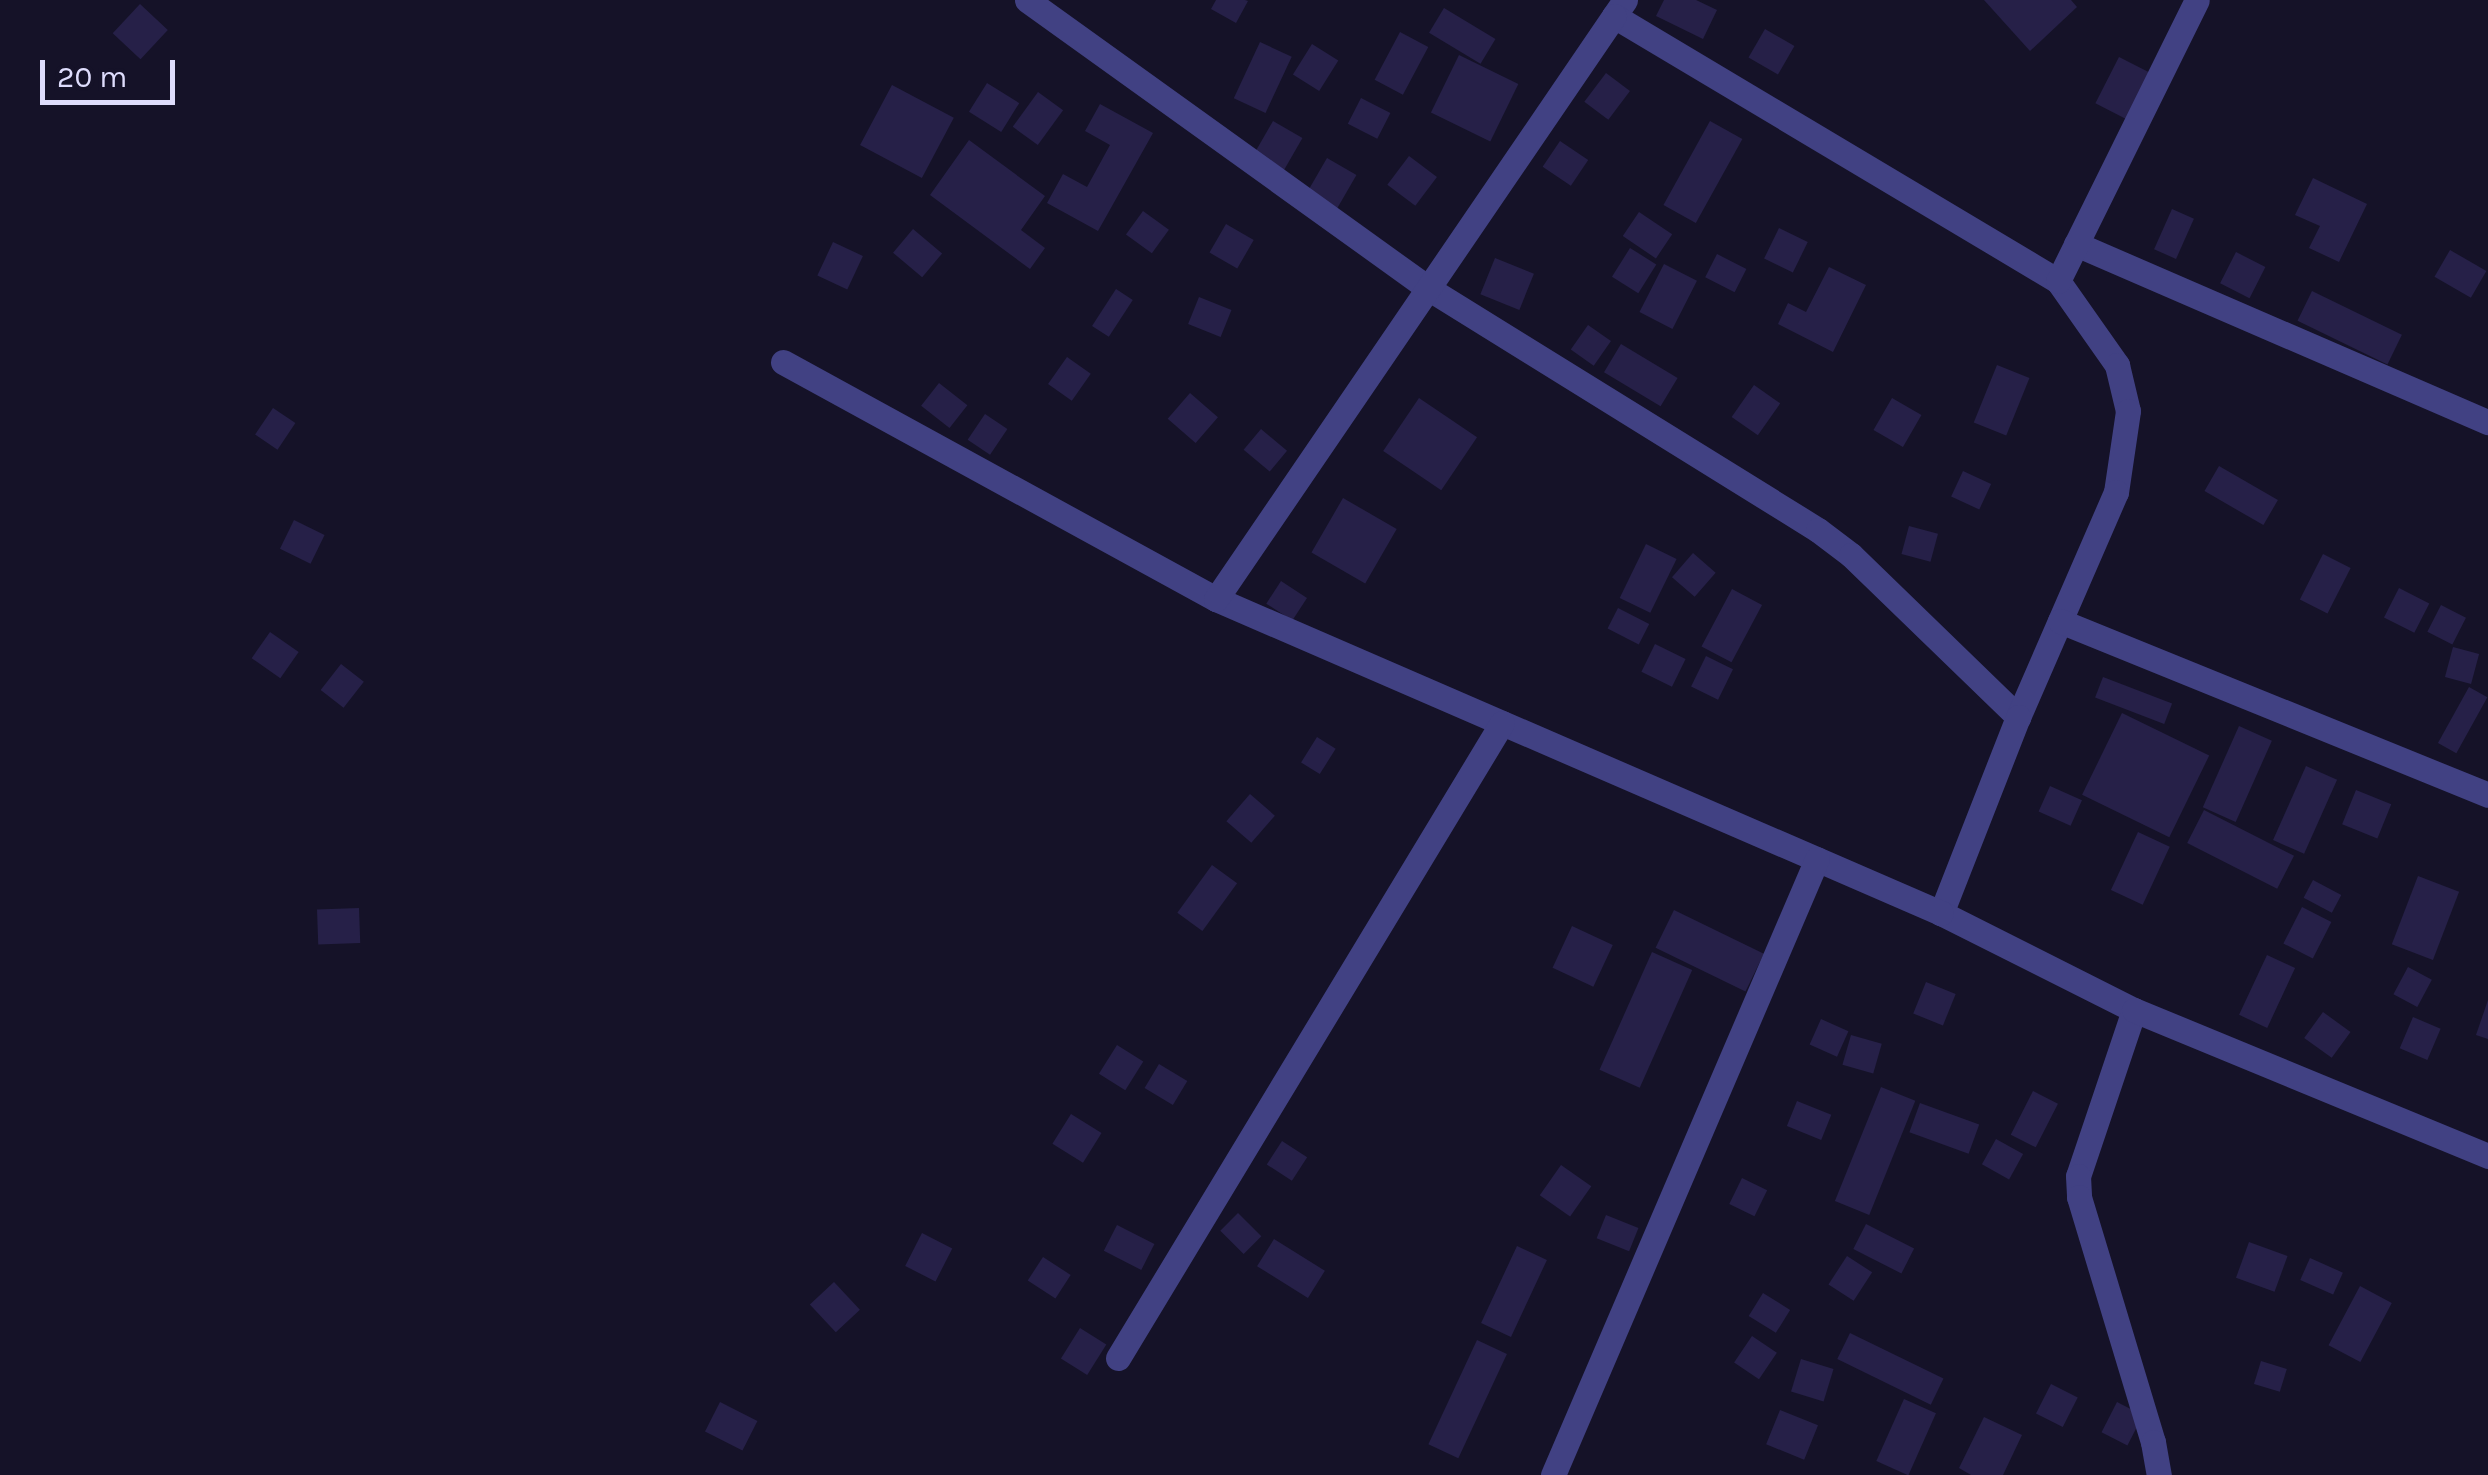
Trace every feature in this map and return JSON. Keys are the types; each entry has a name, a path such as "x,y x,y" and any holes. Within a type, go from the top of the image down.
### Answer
{"street":[{"path":"1027,0 1431,290 1818,530 1851,555 2018,718"},
{"path":"2058,281 2196,0"},
{"path":"1216,599 1431,290 1620,8 2058,281 2117,364 2128,412 2116,492 2018,718 1941,913"},
{"path":"2076,244 2488,422"},
{"path":"783,362 1216,599 1941,913 2134,1010 2488,1156"},
{"path":"2060,620 2488,796"},
{"path":"1118,1358 1502,723"},
{"path":"1553,1475 1816,859"},
{"path":"2134,1010 2078,1176 2079,1197 2159,1475"}],"building":[{"path":"1216,0 1248,1 1236,23 1211,9"},
{"path":"1664,0 1696,0 1717,10 1703,39 1656,16"},
{"path":"1984,0 2071,0 2077,7 2030,51"},
{"path":"140,4 168,30 141,59 113,33"},
{"path":"1444,8 1495,39 1480,64 1429,33"},
{"path":"1765,29 1794,46 1778,75 1748,58"},
{"path":"1400,32 1428,47 1403,95 1375,80"},
{"path":"1260,42 1292,57 1266,113 1234,98"},
{"path":"1312,44 1338,60 1319,91 1293,75"},
{"path":"1459,55 1518,84 1490,141 1431,113"},
{"path":"2119,57 2156,76 2133,122 2095,103"},
{"path":"1606,73 1630,91 1608,120 1584,102"},
{"path":"987,83 1019,103 1001,132 969,112"},
{"path":"892,85 954,118 922,178 860,145"},
{"path":"1038,92 1063,110 1038,145 1013,127"},
{"path":"1361,98 1390,113 1377,139 1348,124"},
{"path":"1100,104 1153,133 1098,231 1047,203 1063,174 1087,187 1110,145 1085,131"},
{"path":"1273,121 1302,138 1282,173 1253,156"},
{"path":"1710,121 1742,139 1696,223 1663,205"},
{"path":"969,140 1045,196 1021,230 1045,248 1030,269 930,195"},
{"path":"1560,141 1588,160 1571,186 1543,167"},
{"path":"1409,156 1437,177 1415,206 1387,185"},
{"path":"1327,158 1356,175 1337,209 1308,192"},
{"path":"2313,178 2367,204 2339,262 2309,248 2320,226 2295,215"},
{"path":"2172,209 2194,219 2176,259 2154,249"},
{"path":"1143,211 1169,230 1152,253 1126,234"},
{"path":"1639,212 1672,234 1656,258 1623,236"},
{"path":"1226,224 1254,240 1237,269 1210,253"},
{"path":"1779,228 1808,242 1793,273 1764,259"},
{"path":"913,229 942,253 922,277 893,253"},
{"path":"833,242 863,256 847,289 817,276"},
{"path":"1630,248 1656,264 1638,293 1612,277"},
{"path":"2450,250 2486,271 2471,298 2434,277"},
{"path":"2236,252 2265,267 2250,298 2220,283"},
{"path":"1717,254 1746,269 1735,292 1705,277"},
{"path":"1495,258 1534,274 1519,310 1480,294"},
{"path":"1664,264 1697,281 1672,329 1639,312"},
{"path":"1829,267 1866,285 1833,352 1778,324 1788,303 1806,312"},
{"path":"1116,289 1133,300 1109,337 1092,326"},
{"path":"2312,291 2402,335 2387,364 2298,321"},
{"path":"1199,297 1231,310 1221,337 1188,324"},
{"path":"1588,325 1611,341 1594,366 1571,350"},
{"path":"1621,344 1678,378 1661,406 1604,372"},
{"path":"1067,357 1091,374 1072,401 1048,384"},
{"path":"1997,365 2029,378 2006,436 1974,422"},
{"path":"939,383 967,405 950,428 921,406"},
{"path":"1754,385 1780,403 1758,435 1732,417"},
{"path":"1190,393 1218,417 1196,443 1168,419"},
{"path":"1419,398 1477,437 1441,490 1383,451"},
{"path":"1892,398 1921,415 1903,447 1874,430"},
{"path":"273,408 295,423 277,450 255,435"},
{"path":"985,414 1007,429 990,455 968,440"},
{"path":"1261,429 1287,451 1270,472 1244,450"},
{"path":"2219,466 2278,500 2263,525 2204,491"},
{"path":"1963,471 1991,484 1979,509 1951,496"},
{"path":"1343,498 1397,529 1365,584 1312,553"},
{"path":"294,520 325,535 311,564 280,549"},
{"path":"1909,526 1938,534 1930,562 1901,554"},
{"path":"1646,544 1677,559 1650,613 1620,598"},
{"path":"1693,553 1716,573 1695,597 1672,577"},
{"path":"2323,554 2351,568 2327,614 2300,599"},
{"path":"1281,581 1307,598 1292,621 1266,604"},
{"path":"2399,588 2429,603 2414,633 2384,617"},
{"path":"1732,589 1762,605 1732,662 1701,646"},
{"path":"2441,605 2466,618 2452,644 2427,632"},
{"path":"1618,608 1649,624 1639,644 1608,628"},
{"path":"270,632 299,652 280,678 252,658"},
{"path":"1655,644 1686,659 1672,687 1641,672"},
{"path":"2453,647 2479,654 2471,684 2445,677"},
{"path":"1706,656 1733,669 1718,700 1691,687"},
{"path":"341,664 364,682 344,708 321,690"},
{"path":"2103,677 2172,704 2164,724 2095,698"},
{"path":"2469,687 2487,697 2456,753 2438,743"},
{"path":"2122,713 2209,756 2169,837 2082,795"},
{"path":"2239,726 2272,741 2236,822 2203,807"},
{"path":"1317,737 1336,749 1320,774 1301,762"},
{"path":"2306,766 2337,780 2304,854 2273,840"},
{"path":"2050,786 2082,800 2071,826 2039,812"},
{"path":"2356,790 2391,804 2377,839 2342,824"},
{"path":"1250,794 1275,816 1251,843 1226,821"},
{"path":"2204,810 2294,856 2277,889 2187,843"},
{"path":"2138,832 2170,847 2143,905 2111,890"},
{"path":"1212,865 1237,883 1202,931 1177,913"},
{"path":"2418,876 2459,892 2433,960 2392,944"},
{"path":"2313,880 2341,895 2332,913 2304,898"},
{"path":"2302,907 2331,922 2313,959 2283,944"},
{"path":"359,908 360,943 318,944 317,909"},
{"path":"1674,910 1764,954 1745,992 1656,948"},
{"path":"1572,926 1613,945 1593,987 1553,968"},
{"path":"1652,952 1692,970 1640,1088 1600,1070"},
{"path":"2267,955 2295,968 2267,1028 2239,1015"},
{"path":"2408,967 2432,980 2417,1007 2393,994"},
{"path":"1926,982 1956,994 1943,1026 1913,1014"},
{"path":"2488,1000 2488,1039 2476,1035"},
{"path":"2323,1012 2351,1032 2332,1058 2304,1038"},
{"path":"2413,1017 2441,1029 2427,1060 2400,1048"},
{"path":"1821,1019 1848,1031 1837,1057 1810,1045"},
{"path":"1851,1035 1882,1044 1873,1074 1842,1065"},
{"path":"1117,1045 1143,1061 1125,1090 1099,1074"},
{"path":"1159,1064 1187,1081 1173,1105 1145,1088"},
{"path":"1881,1087 1915,1101 1869,1215 1835,1201"},
{"path":"2033,1091 2058,1104 2036,1147 2011,1135"},
{"path":"1797,1101 1831,1115 1821,1140 1787,1126"},
{"path":"1920,1103 1979,1125 1969,1154 1909,1132"},
{"path":"1071,1114 1102,1133 1083,1163 1052,1144"},
{"path":"1996,1139 2023,1154 2009,1179 1982,1164"},
{"path":"1282,1141 1307,1157 1292,1181 1267,1164"},
{"path":"1561,1165 1591,1186 1570,1217 1540,1195"},
{"path":"1742,1178 1767,1190 1754,1216 1729,1204"},
{"path":"1238,1213 1261,1236 1244,1254 1220,1231"},
{"path":"1606,1215 1638,1228 1629,1251 1597,1238"},
{"path":"1866,1224 1914,1249 1901,1273 1853,1249"},
{"path":"1117,1225 1154,1244 1141,1270 1104,1251"},
{"path":"922,1233 952,1248 935,1281 905,1266"},
{"path":"1274,1239 1325,1271 1308,1298 1257,1266"},
{"path":"2249,1242 2288,1256 2275,1292 2236,1278"},
{"path":"1517,1246 1547,1260 1511,1337 1481,1323"},
{"path":"1847,1256 1872,1272 1854,1301 1828,1285"},
{"path":"1043,1257 1071,1275 1055,1298 1028,1280"},
{"path":"2310,1258 2343,1273 2333,1295 2300,1280"},
{"path":"834,1282 860,1310 836,1332 810,1305"},
{"path":"2360,1286 2392,1303 2360,1362 2329,1345"},
{"path":"1763,1293 1790,1310 1776,1333 1749,1316"},
{"path":"1080,1328 1106,1344 1087,1375 1061,1359"},
{"path":"1850,1333 1943,1379 1931,1405 1837,1359"},
{"path":"1752,1336 1777,1353 1759,1379 1734,1363"},
{"path":"1477,1340 1507,1354 1458,1458 1428,1444"},
{"path":"1801,1359 1834,1369 1824,1401 1791,1392"},
{"path":"2261,1361 2287,1369 2280,1392 2254,1384"},
{"path":"2051,1384 2078,1398 2063,1427 2036,1413"},
{"path":"1904,1399 1936,1413 1908,1475 1876,1461"},
{"path":"720,1402 757,1421 742,1450 705,1431"},
{"path":"2117,1402 2143,1415 2127,1445 2102,1432"},
{"path":"1780,1410 1818,1425 1804,1460 1766,1444"},
{"path":"1984,1417 2022,1435 2003,1475 1971,1475 1959,1468"}]}
